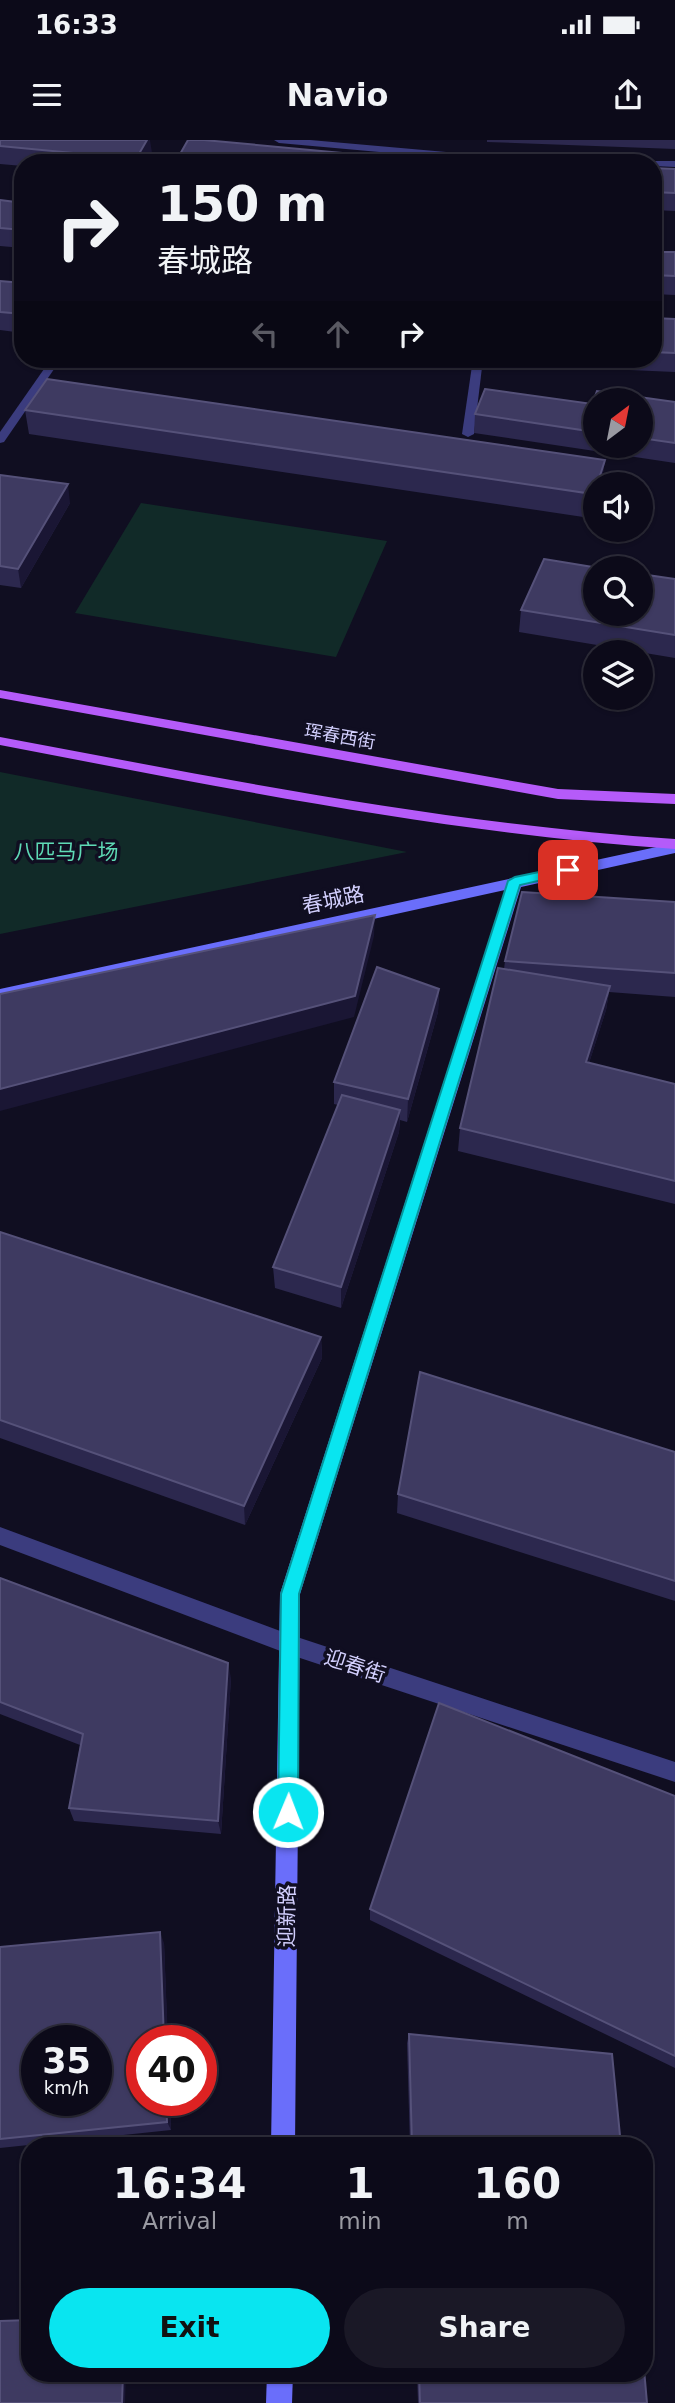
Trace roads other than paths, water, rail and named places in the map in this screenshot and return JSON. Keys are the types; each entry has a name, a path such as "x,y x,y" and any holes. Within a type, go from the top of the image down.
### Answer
{"main road":[{"name":"珲春西街","path":"0,694 558,794 675,799"},
{"path":"0,741 378,812 582,839 675,846"}],"street":[{"path":"279,140 428,154"},
{"path":"0,440 51,368"},
{"path":"468,434 477,368"},
{"name":"春城路","path":"0,995 675,846"},
{"name":"迎新路","path":"283,2137 290,1594 515,881"},
{"name":"迎春街","path":"0,1536 291,1645 675,1772"},
{"path":"279,2403 280,2382"}],"park label":[{"name":"八匹马广场","path":"66,852"}]}
